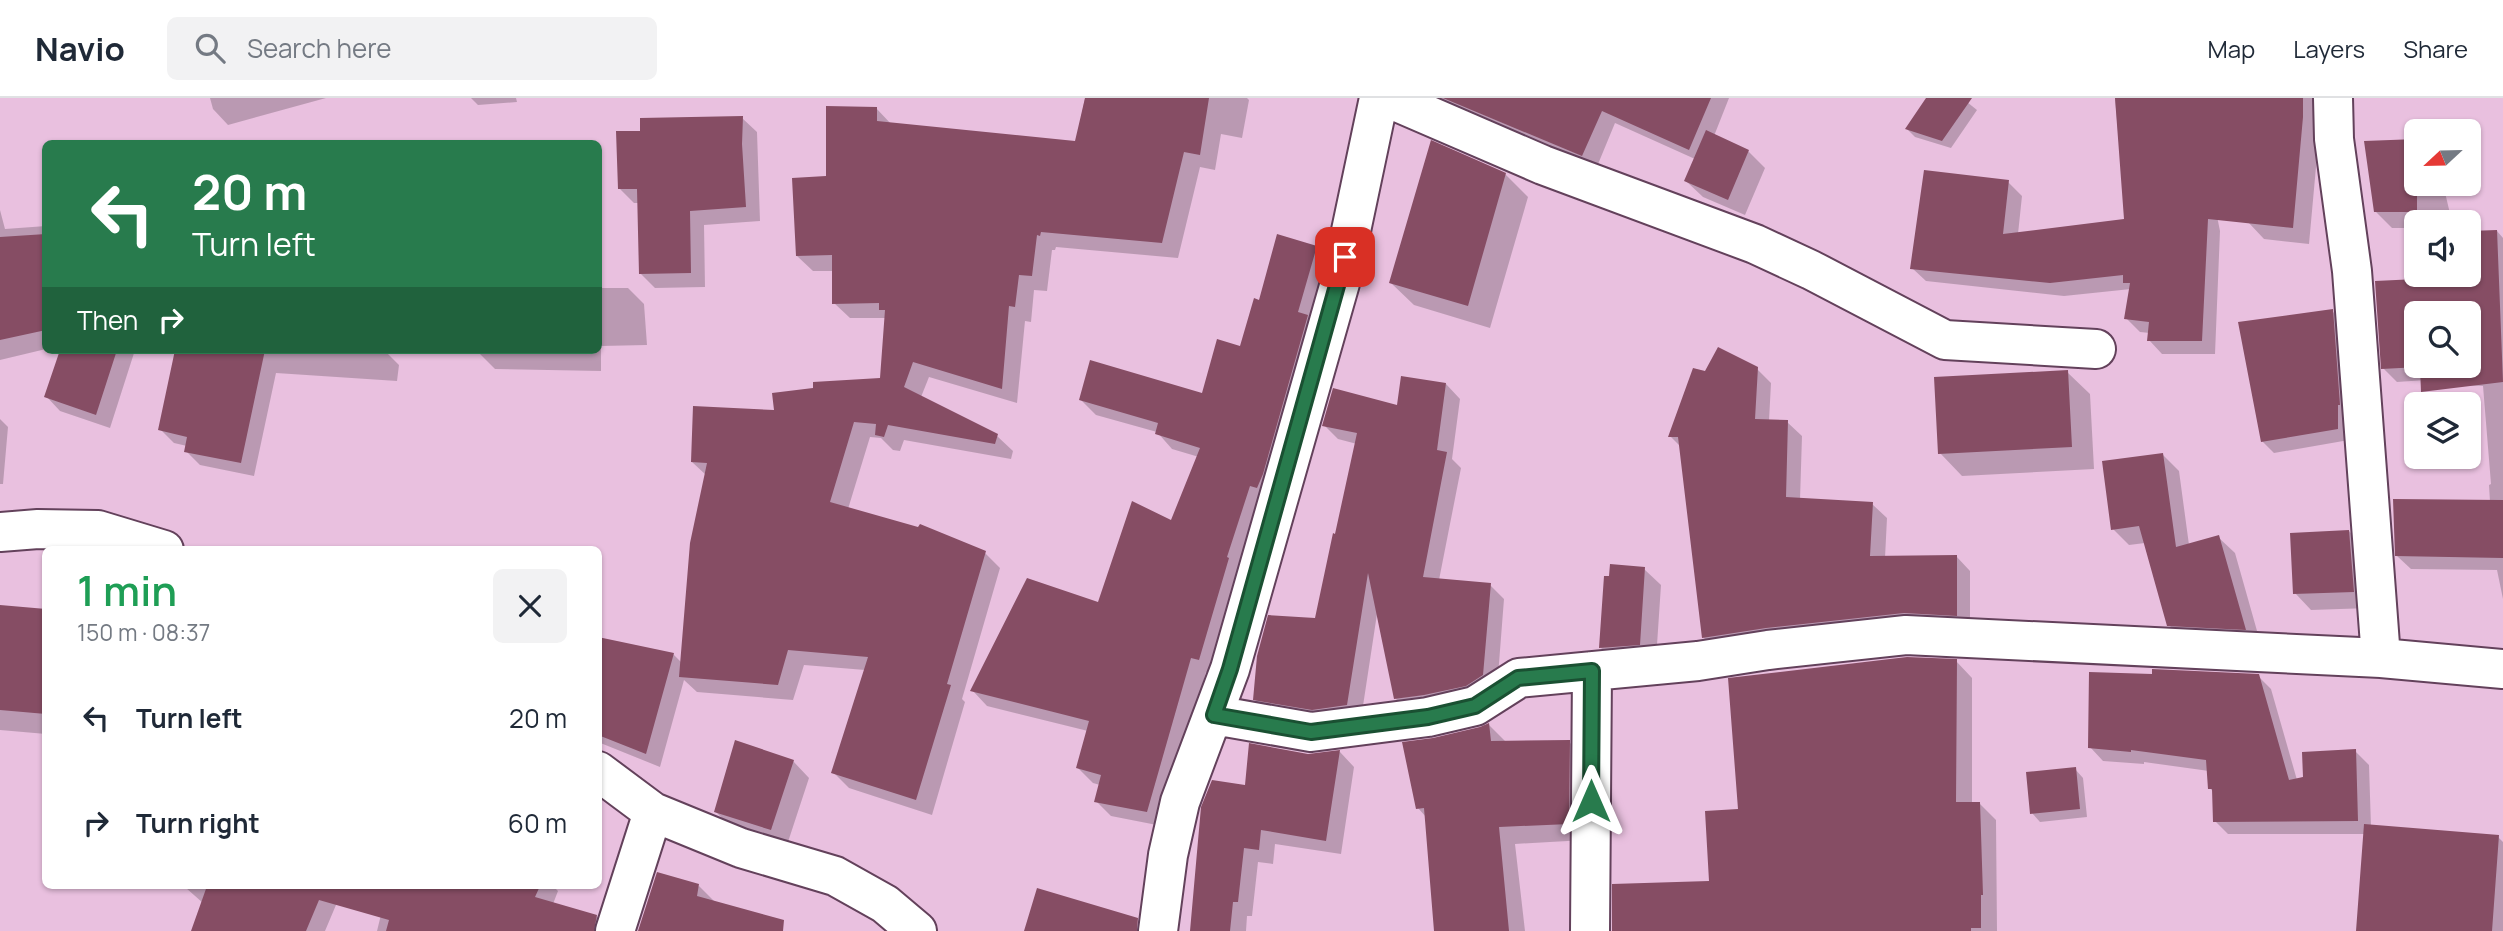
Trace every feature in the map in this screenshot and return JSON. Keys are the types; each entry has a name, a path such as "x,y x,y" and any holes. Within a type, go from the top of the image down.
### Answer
{"street":[{"path":"1158,931 1168,855 1180,802 1230,669 1340,283 1379,98"},
{"path":"1388,98 1544,165 1755,244 1945,340 2096,349"},
{"path":"2333,98 2334,139 2353,271 2381,658"},
{"path":"0,532 38,529 98,530 151,546"},
{"path":"1214,715 1311,732 1428,717 1475,706 1518,678 1906,635 2381,658 2503,668"},
{"path":"1590,931 1592,671"},
{"path":"602,774 653,812 741,848 835,876 885,904 917,931"},
{"path":"615,931 653,812"}],"building":[{"path":"1085,98 1209,98 1200,155 1184,152 1162,243 1041,232 1040,236 1037,235 1032,276 1019,275 1015,307 1009,306 1002,389 913,362 904,387 998,434 995,444 888,425 884,437 875,435 876,424 854,422 830,502 918,527 920,524 986,551 947,684 951,685 916,800 831,773 868,657 788,650 778,685 679,677 690,543 707,463 691,462 693,406 774,410 772,393 813,388 813,382 880,378 885,310 879,310 879,303 832,304 832,255 796,256 792,178 826,176 826,106 877,107 877,121 1075,141"},
{"path":"1443,98 1711,98 1689,150 1602,111 1582,156"},
{"path":"1926,98 1972,98 1942,141 1905,129"},
{"path":"2115,98 2303,98 2293,228 2208,219 2202,341 2147,341 2149,322 2124,319 2130,283 2123,283 2123,275 2050,283 1910,269 1924,170 2009,180 2003,234 2124,219"},
{"path":"743,116 746,207 690,211 691,273 639,274 637,189 618,189 616,131 640,131 640,118"},
{"path":"1706,130 1749,150 1728,200 1684,181"},
{"path":"2404,139 2404,196 2417,196 2417,210 2374,212 2364,141"},
{"path":"1431,140 1506,173 1468,306 1389,283"},
{"path":"2497,230 2503,382 2421,392 2420,378 2481,378 2481,301 2404,301 2404,368 2381,369 2375,281 2404,280 2404,287 2481,287 2481,231"},
{"path":"42,234 42,331 0,340 0,237"},
{"path":"1277,234 1317,246 1298,312 1308,315 1263,474 1257,488 1250,486 1227,557 1229,558 1199,660 1191,658 1147,812 1094,802 1101,775 1076,768 1089,721 970,691 1027,578 1098,602 1132,501 1171,520 1200,448 1155,434 1158,423 1079,400 1090,360 1202,393 1217,339 1240,346 1254,298 1259,300"},
{"path":"2333,309 2340,405 2338,429 2261,442 2238,322"},
{"path":"1718,347 1758,367 1755,419 1788,420 1786,497 1873,502 1870,556 1957,555 1957,616 1904,613 1702,638 1678,437 1668,437 1693,368 1705,371"},
{"path":"59,354 116,354 96,415 44,397"},
{"path":"174,354 264,354 241,463 184,452 187,437 158,430"},
{"path":"2068,370 2072,447 1938,454 1934,377"},
{"path":"1401,376 1446,383 1437,450 1447,452 1423,577 1491,583 1483,675 1466,686 1394,699 1368,573 1347,705 1312,710 1253,700 1257,656 1268,615 1315,618 1357,433 1322,426 1333,388 1397,405"},
{"path":"2163,453 2176,547 2219,535 2246,630 2167,626 2139,526 2111,530 2102,461"},
{"path":"2393,499 2503,500 2503,558 2395,556"},
{"path":"2349,530 2354,592 2293,594 2290,533"},
{"path":"1610,564 1645,567 1640,645 1599,648 1604,576 1609,576"},
{"path":"0,605 42,609 42,714 0,710"},
{"path":"602,638 674,653 646,754 602,737"},
{"path":"1907,657 1957,659 1956,802 1980,802 1983,895 1981,928 1971,928 1971,931 1612,931 1612,884 1709,881 1705,811 1738,809 1728,678"},
{"path":"2152,669 2259,674 2289,780 2303,777 2302,752 2356,749 2358,821 2213,822 2212,789 2208,789 2206,760 2131,750 2088,748 2089,672 2152,674"},
{"path":"1489,723 1491,741 1570,740 1569,824 1499,827 1509,931 1434,931 1424,808 1416,809 1402,742 1433,738"},
{"path":"735,740 794,760 771,830 714,812"},
{"path":"1249,743 1308,754 1340,750 1326,841 1261,830 1259,850 1244,848 1238,902 1233,902 1230,931 1190,931 1201,807 1212,780 1245,785"},
{"path":"2076,767 2080,809 2030,814 2026,772"},
{"path":"2364,824 2499,835 2492,931 2356,931"},
{"path":"657,872 699,884 697,896 784,920 783,931 638,931"},
{"path":"1037,888 1138,918 1137,931 1024,931"},
{"path":"206,889 539,889 535,897 597,915 594,931 386,931 389,920 319,900 306,931 191,931"}],"route":[{"path":"1345,257 1340,283 1230,669 1214,715 1311,732 1428,717 1475,706 1518,678 1592,671 1591,801"}]}
